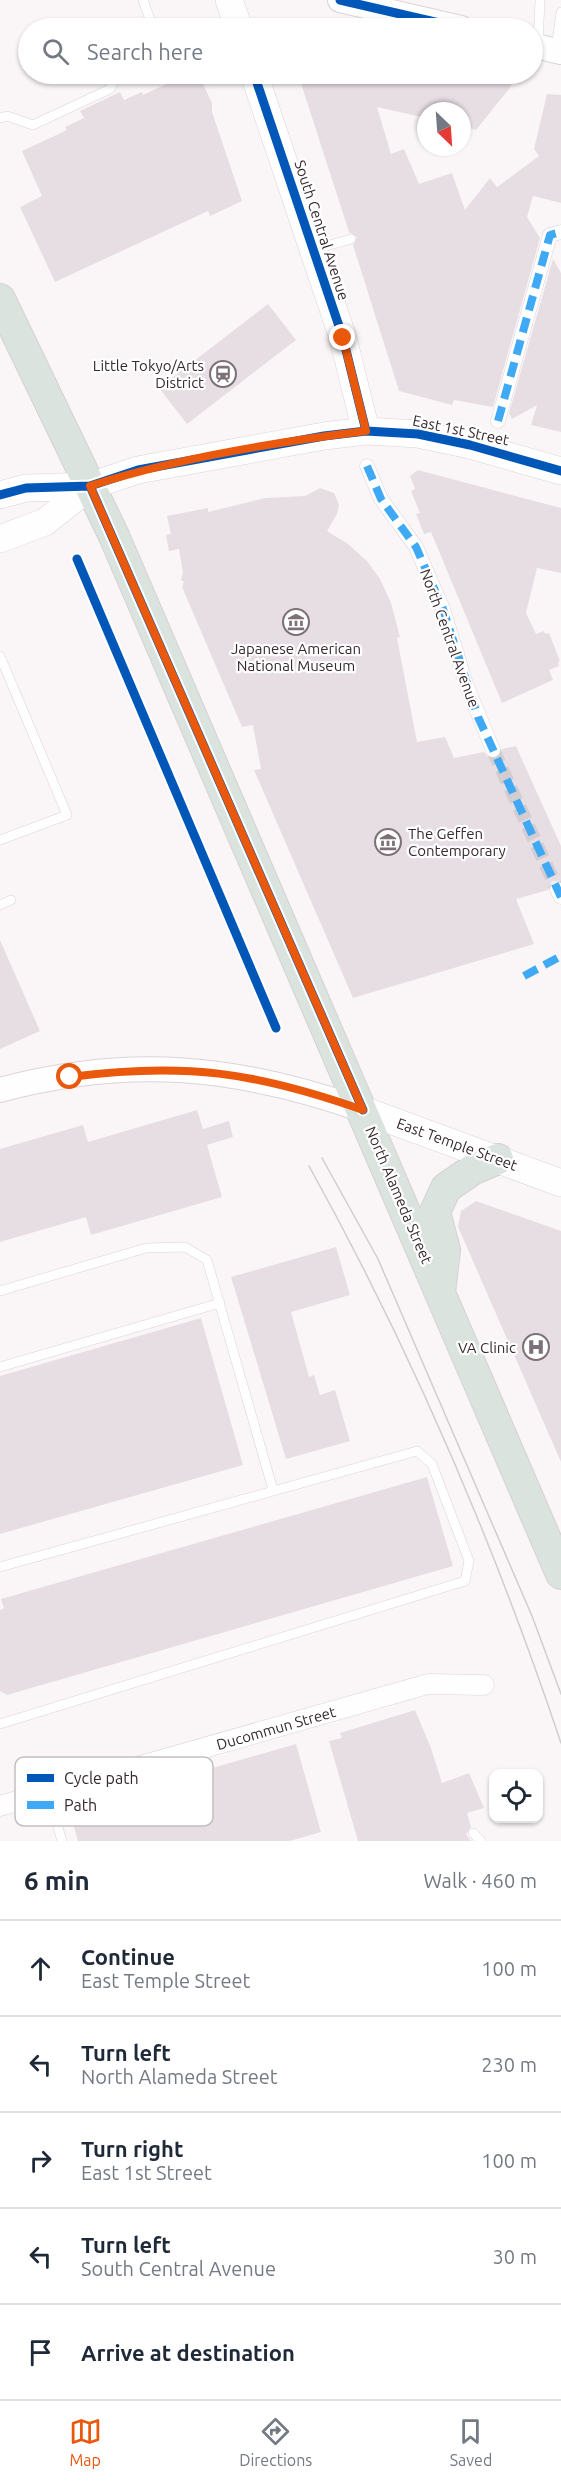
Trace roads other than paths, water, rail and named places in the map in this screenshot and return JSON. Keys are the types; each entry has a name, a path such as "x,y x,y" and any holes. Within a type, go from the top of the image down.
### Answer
{"main road":[{"path":"229,0 235,18"},
{"name":"South Central Avenue","path":"257,84 355,377 366,431"},
{"name":"North Alameda Street","path":"0,298 90,486 363,1110 561,1574"},
{"name":"East 1st Street","path":"0,495 26,488 90,486 138,470 324,436 366,431 418,434 470,445 561,471"},
{"name":"East 1st Street","path":"0,539 45,522 90,486"},
{"name":"East Temple Street","path":"363,1110 561,1183"},
{"path":"440,1292 445,1250 435,1212 446,1188 463,1175 498,1159"}],"street":[{"path":"340,0 418,18"},
{"path":"498,421 550,235 561,232"},
{"name":"North Central Avenue","path":"367,466 381,499 416,547 443,609 466,684 493,750"},
{"name":"East Temple Street","path":"0,1090 100,1073 164,1068 207,1071 304,1089 363,1110"},
{"name":"Ducommun Street","path":"174,1757 428,1684 484,1685"},
{"name":"Ducommun Street","path":"0,1806 15,1802"}],"lane":[{"path":"143,0 149,18"},
{"path":"540,0 543,18"},
{"path":"547,49 561,12"},
{"path":"543,21 547,49"},
{"path":"3,117 33,125 110,89 113,84"},
{"path":"313,250 351,239"},
{"path":"0,656 67,815 0,840"},
{"path":"0,905 11,900"},
{"path":"0,1291 146,1248 185,1247 207,1260 273,1490"},
{"path":"0,1367 220,1303"},
{"path":"0,1568 417,1451 432,1464 469,1561 465,1581 0,1725"},
{"path":"58,1826 63,1841"},
{"path":"473,1833 481,1841"}],"tunnel":[{"path":"493,750 557,889"}],"tram line":[{"path":"322,1158 378,1259 532,1616 561,1694"},
{"path":"309,1166 382,1305 448,1449 508,1595 561,1743"}],"place":[{"name":"Little Tokyo/Arts District","path":"223,374"},
{"name":"Japanese American National Museum","path":"296,622"},
{"name":"The Geffen Contemporary","path":"388,842"},
{"name":"VA Clinic","path":"536,1347"}]}
